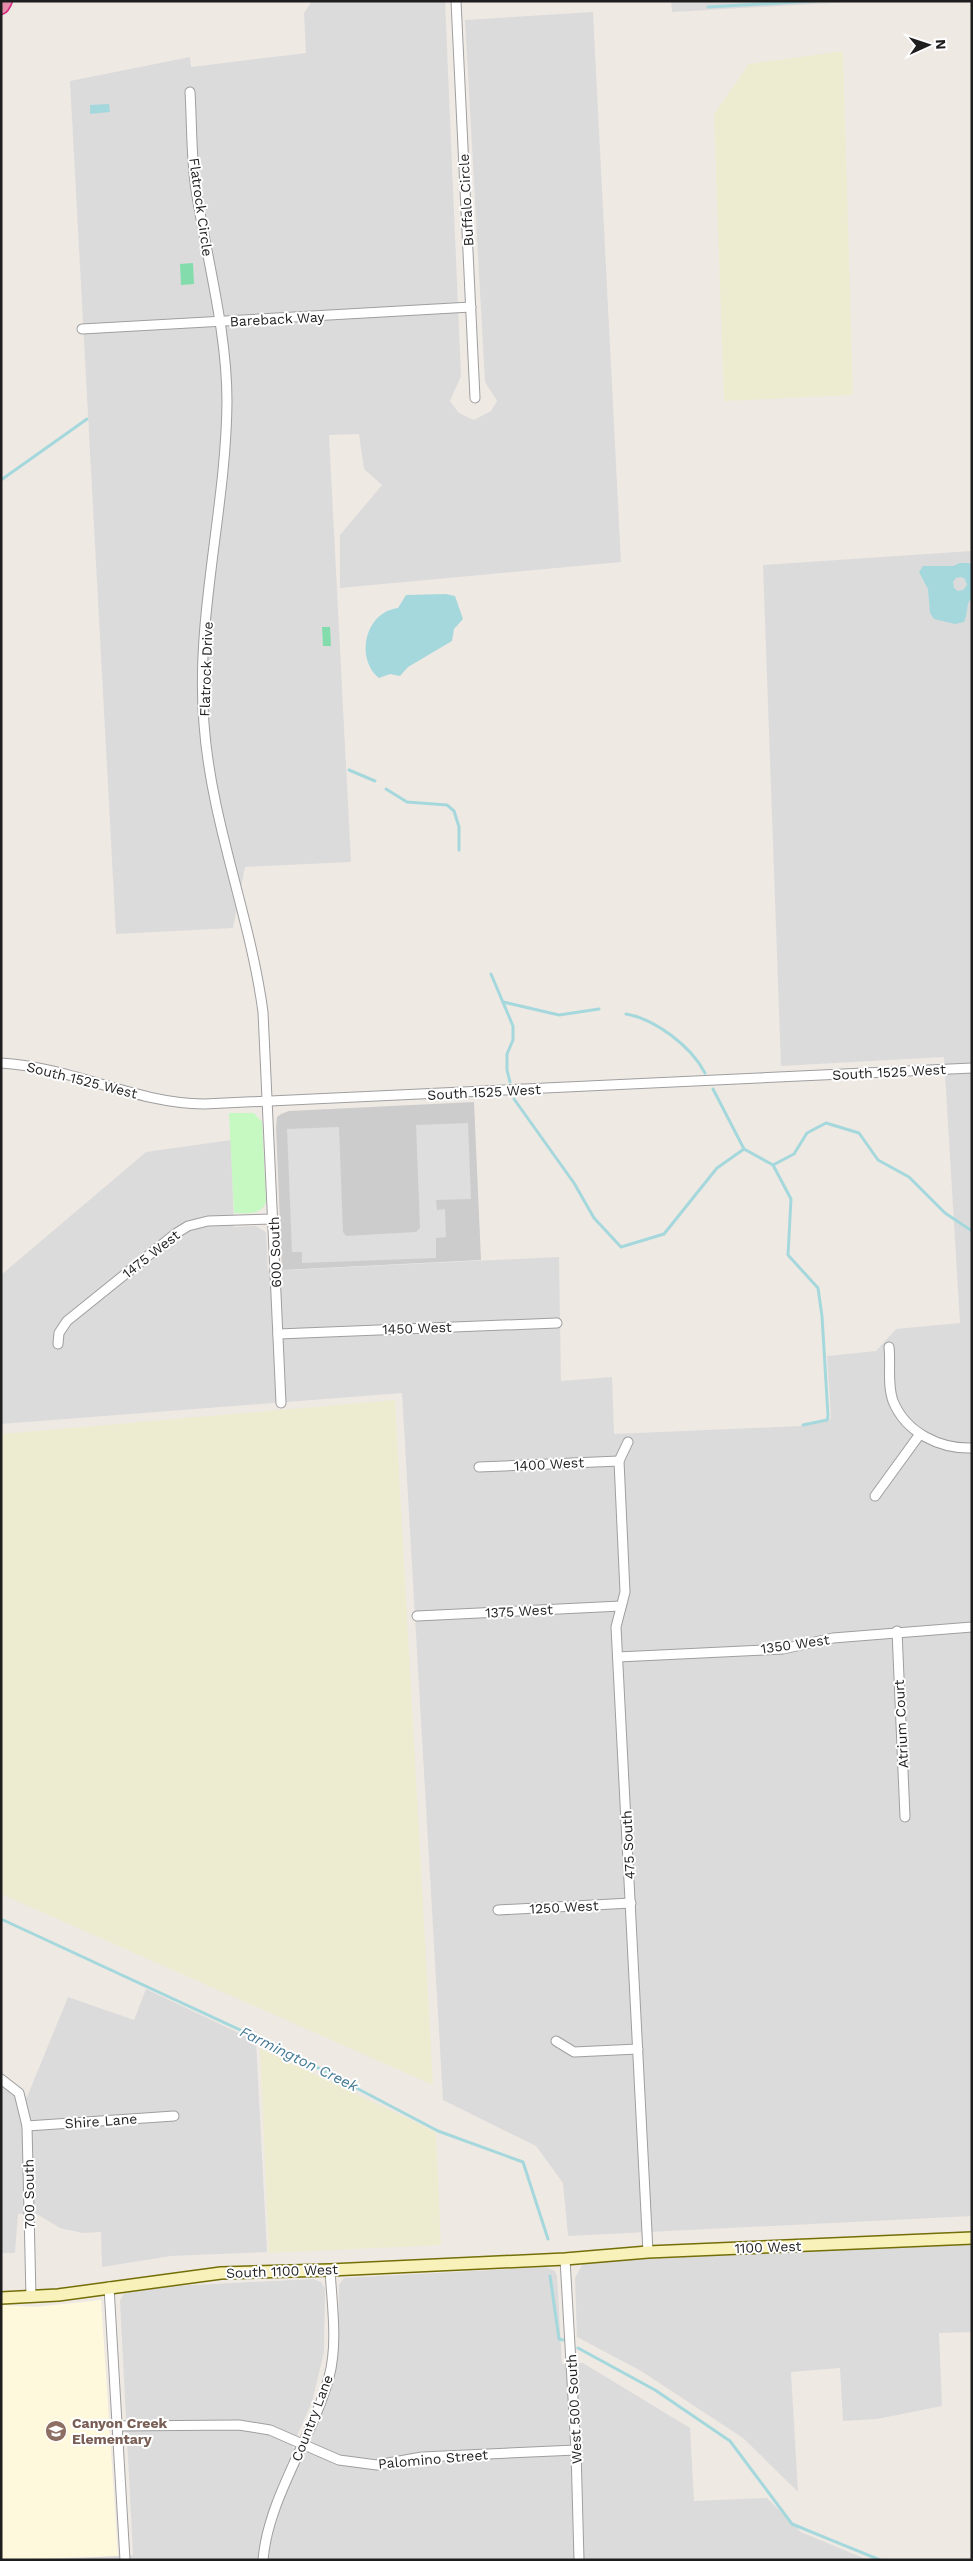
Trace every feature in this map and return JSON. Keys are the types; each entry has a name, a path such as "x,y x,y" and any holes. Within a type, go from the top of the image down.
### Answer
{"highway":[{"path":"1,6 4,1"}],"street":[{"name":"Buffalo Circle","path":"456,1 475,398"},
{"name":"Flatrock Circle","path":"190,92 196,187 218,322"},
{"name":"Bareback Way","path":"82,330 471,307"},
{"name":"Flatrock Drive","path":"218,322 226,375 226,422 203,660 203,716 213,790 261,996 268,1101"},
{"name":"South 1525 West","path":"1,1063 35,1067 174,1102 204,1104 972,1068"},
{"name":"600 South","path":"268,1101 282,1403"},
{"name":"1475 West","path":"58,1344 59,1333 66,1321 181,1230 208,1221 273,1219"},
{"name":"1450 West","path":"278,1334 556,1323"},
{"path":"888,1347 893,1401 910,1426 920,1434 949,1447 972,1448"},
{"path":"876,1496 920,1434"},
{"name":"475 South","path":"628,1442 619,1461 625,1592 616,1627 648,2252"},
{"name":"1400 West","path":"479,1467 619,1461"},
{"name":"1375 West","path":"417,1616 621,1606"},
{"name":"1350 West","path":"618,1657 783,1648 833,1638 897,1631 972,1627"},
{"name":"Atrium Court","path":"897,1631 905,1817"},
{"name":"1250 West","path":"498,1910 630,1903"},
{"path":"556,2041 574,2052 638,2049"},
{"name":"700 South","path":"1,2079 20,2093 27,2126 31,2297"},
{"name":"Shire Lane","path":"27,2126 174,2116"},
{"name":"1100 West","path":"565,2259 648,2252 972,2238"},
{"name":"South 1100 West","path":"1,2298 31,2297 221,2273 565,2259"},
{"name":"West 500 South","path":"565,2259 576,2450 579,2560"},
{"name":"Country Lane","path":"263,2560 272,2517 330,2376 333,2356 330,2270"},
{"path":"109,2287 125,2560"},
{"name":"Palomino Street","path":"117,2426 240,2425 270,2430 339,2460 377,2465 422,2457 576,2450"}],"shaded area":[{"path":"312,1 445,1 461,376 450,401 459,413 474,420 491,411 497,401 485,382 465,20 593,12 621,562 340,588 340,535 382,485 364,469 359,434 329,435 351,862 245,867 233,928 116,934 70,81 190,57 191,67 306,53 304,13"},
{"path":"671,1 868,1 672,12"},
{"path":"843,51 853,395 724,401 714,114 749,64"},
{"path":"972,551 972,2216 568,2236 563,2183 536,2146 443,2100 402,1393 1,1424 1,1275 146,1152 231,1140 234,1227 256,1226 266,1232 268,1271 559,1257 561,1381 612,1377 614,1434 801,1426 831,1418 827,1356 876,1351 896,1329 960,1323 944,1057 781,1066 763,565"},
{"path":"474,1102 481,1260 282,1270 277,1117 289,1111"},
{"path":"468,1123 471,1199 436,1200 437,1210 445,1209 446,1237 436,1238 436,1258 302,1263 302,1252 292,1252 287,1129 339,1127 343,1232 346,1236 416,1232 420,1228 416,1125"},
{"path":"395,1400 433,2085 1,1894 1,1434"},
{"path":"146,1989 256,2041 267,2252 171,2256 102,2267 101,2232 82,2233 60,2228 35,2213 18,2214 15,2253 1,2253 1,2084 27,2097 68,1997 134,2020"},
{"path":"260,2048 436,2132 441,2245 269,2253"},
{"path":"972,2243 972,2332 939,2333 942,2406 877,2419 843,2421 840,2368 791,2372 798,2492 743,2438 641,2371 577,2337 575,2278 582,2265 591,2262"},
{"path":"546,2267 555,2271 557,2276 562,2364 583,2363 690,2428 694,2501 767,2498 801,2532 868,2560 44,2560 133,2555 120,2301 124,2293 174,2286 313,2279 321,2282 325,2288 324,2352 312,2402 292,2447 305,2452 330,2388 338,2345 339,2285 344,2278"},
{"name":"Canyon Creek Elementary","path":"101,2300 118,2556 1,2560 1,2305 36,2307"}],"green space":[{"path":"193,263 194,284 181,285 180,264"},
{"path":"322,627 330,627 331,646 323,646"},
{"path":"229,1113 254,1113 262,1122 266,1202 261,1210 257,1212 234,1213"}],"water":[{"path":"109,104 110,112 90,114 90,105"},
{"path":"960,563 972,565 972,601 970,599 964,622 955,624 934,619 930,613 928,589 919,572 923,566 953,566","holes":["961,577 965,579 967,585 963,590 958,591 954,588 953,582 956,578"]},
{"path":"446,594 455,596 463,619 454,629 452,641 408,667 400,676 390,674 379,678 367,659 366,648 367,637 371,627 378,618 387,611 398,608 406,595"}],"waterway":[{"path":"708,7 814,1"},
{"path":"1,480 87,419"},
{"path":"349,770 375,781"},
{"path":"386,789 407,802 447,805 454,811 459,827 459,850"},
{"path":"491,974 513,1026 513,1040 507,1054 507,1070 510,1082"},
{"path":"503,1002 559,1015 599,1009"},
{"path":"626,1014 649,1022 671,1035 691,1053 705,1073"},
{"path":"713,1089 744,1149 773,1165 794,1154 807,1133 826,1123 859,1133 878,1160 909,1177 945,1213 972,1231"},
{"path":"514,1099 574,1183 594,1218 621,1247 664,1234 717,1168 744,1149"},
{"path":"773,1165 791,1199 788,1255 818,1288 822,1316 828,1416 827,1420 803,1425"},
{"name":"Farmington Creek","path":"1,1919 292,2054 438,2131 523,2162 548,2239"},
{"name":"Farmington Creek","path":"550,2276 559,2339 563,2340"},
{"name":"Farmington Creek","path":"578,2348 655,2390 730,2441 792,2524 880,2560"}],"place":[{"name":"Canyon Creek Elementary","path":"56,2431"}]}
